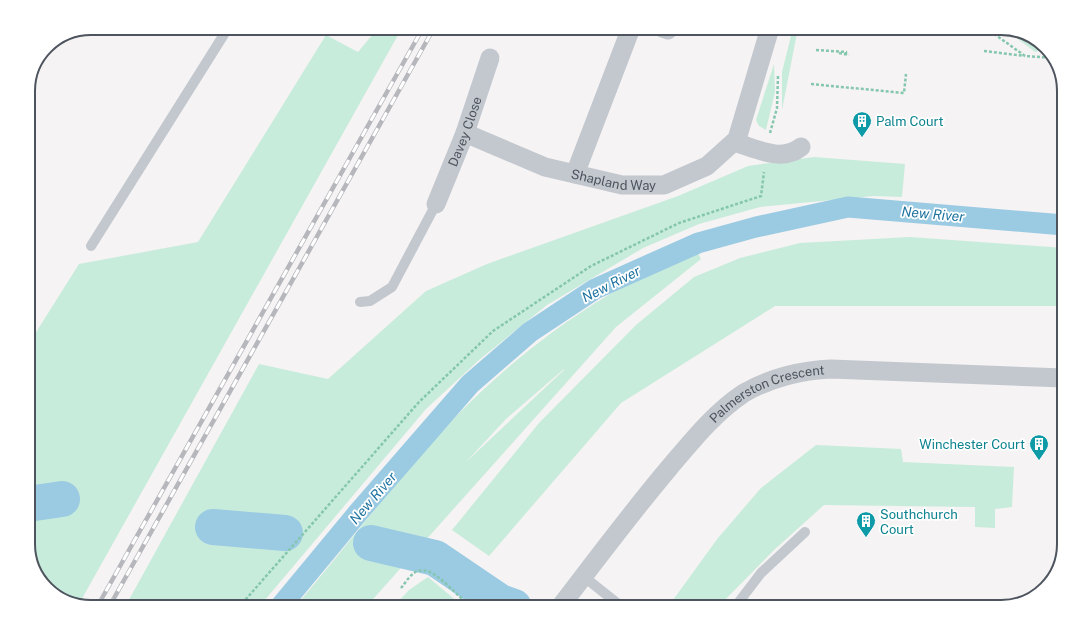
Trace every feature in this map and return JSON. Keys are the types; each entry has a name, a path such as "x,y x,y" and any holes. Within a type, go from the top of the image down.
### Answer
{"street":[{"path":"575,174 628,35"},
{"name":"Shapland Way","path":"464,133 545,167 622,185 664,185 706,166 737,139 768,35"},
{"name":"Davey Close","path":"436,204 464,133 490,58"},
{"path":"734,142 768,144 788,154 800,147"},
{"name":"Palmerston Crescent","path":"565,600 626,520 703,428 724,407 761,385 800,373 831,369 1057,378"}],"lane":[{"path":"91,246 224,35"},
{"path":"360,302 370,301 392,287 436,204"},
{"path":"740,600 761,573 805,532"},
{"path":"583,576 613,600"}],"path":[{"path":"996,35 1025,56"},
{"path":"816,50 847,55"},
{"path":"984,51 1045,57"},
{"path":"245,600 419,402 493,331 591,266 679,223 762,196 768,144 777,108 778,72"},
{"path":"811,84 904,93 906,74"},
{"path":"402,588 410,576 418,571 426,570 438,576 463,600"}],"green space":[{"path":"326,35 358,52 372,35 398,35 82,599 70,596 57,588 47,578 38,562 36,555 35,334 79,264 198,242"},
{"path":"791,35 797,35 782,110 782,72"},
{"path":"1016,37 1022,39 1040,51 1035,52"},
{"path":"774,64 775,92 766,130 759,126 756,120"},
{"path":"814,157 905,164 902,197 874,196 760,207 699,224 643,248 547,305 479,360 426,409 265,600 129,600 259,364 328,379 426,291 487,264 678,196 748,166"},
{"path":"910,237 1057,248 1057,306 775,306 621,403 489,556 452,530 539,423 636,325 694,277 740,258 800,243"},
{"path":"697,251 701,259 616,327 372,600 301,600 410,467 440,433 472,401 505,370 540,341 577,315 656,269","holes":["564,369 564,370 466,462 506,419"]},
{"path":"816,445 901,449 903,462 1014,467 1012,507 995,509 995,528 975,527 975,507 824,505 774,550 725,600 673,600 718,538 761,488"},
{"path":"428,577 456,600 400,600 409,590"}],"waterway":[{"name":"New River","path":"286,600 357,514 470,384 530,332 595,289 698,243 756,227 848,207 1057,224"},
{"path":"35,503 62,499"},
{"path":"213,527 285,533"},
{"path":"371,543 435,558 497,600"}],"railway":[{"path":"101,600 419,35"},
{"path":"113,600 430,35"}],"place":[{"name":"Palm Court","path":"862,138"},
{"name":"Winchester Court","path":"1039,461"},
{"name":"Southchurch Court","path":"866,538"}]}
